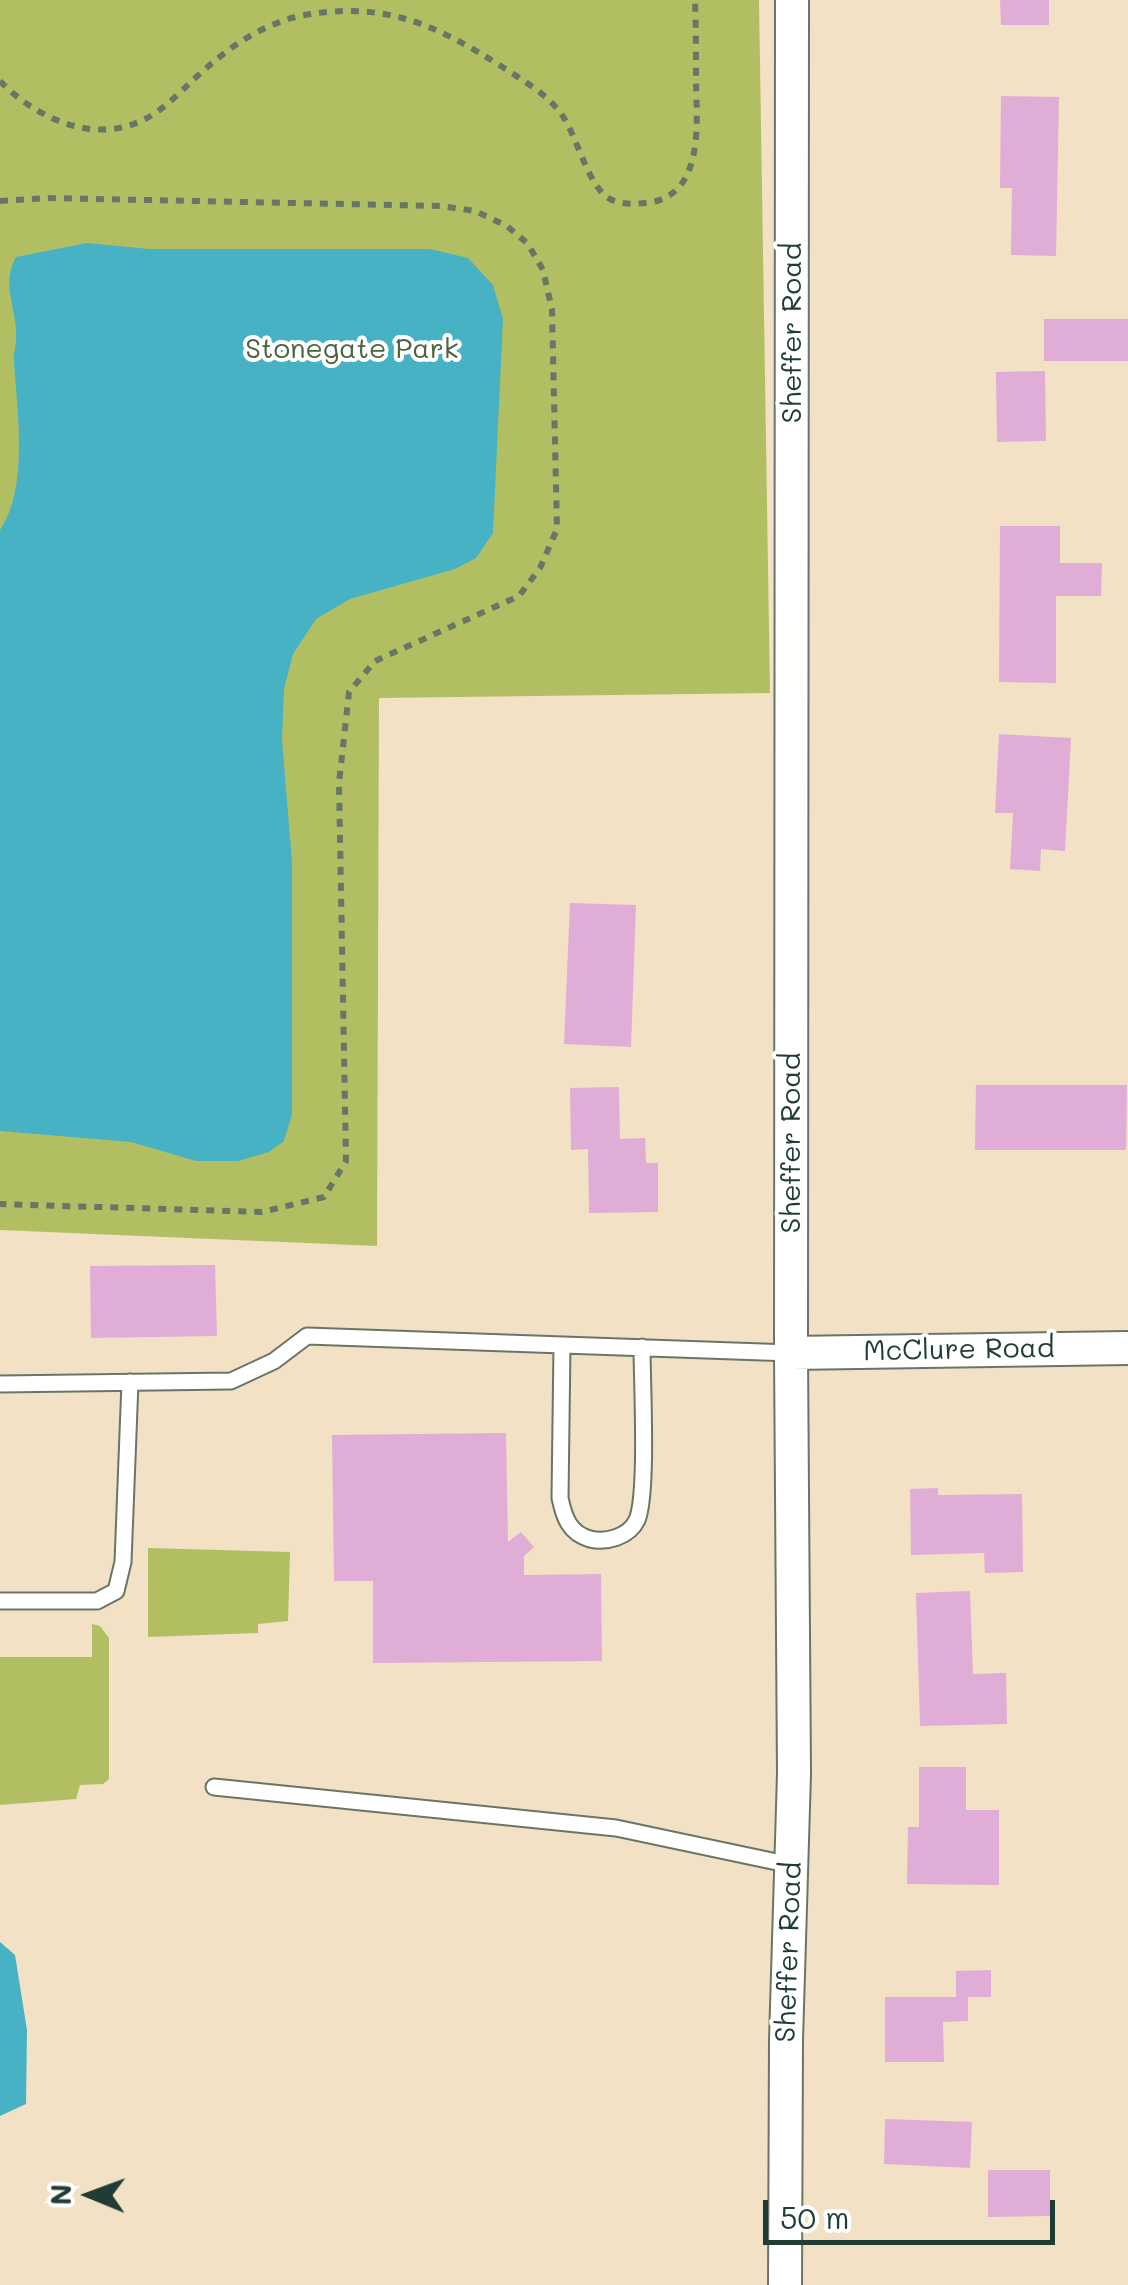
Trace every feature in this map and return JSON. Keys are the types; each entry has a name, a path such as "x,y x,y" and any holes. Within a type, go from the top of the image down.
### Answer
{"street":[{"name":"Sheffer Road","path":"785,2285 792,1866 792,0"},
{"name":"McClure Road","path":"791,1352 1128,1348"}],"lane":[{"path":"0,1384 231,1381 274,1361 307,1336 791,1352"},
{"path":"562,1345 560,1498 564,1520 578,1535 595,1540 621,1537 636,1521 641,1484 642,1348"},
{"path":"0,1601 96,1601 116,1591 123,1562 130,1382"},
{"path":"214,1787 616,1828 792,1866"}],"path":[{"path":"0,81 23,104 50,120 87,128 116,128 143,121 228,48 265,27 301,15 346,9 396,14 444,29 536,89 559,110 576,136 595,186 610,199 631,205 656,202 679,188 691,167 697,141 695,0"},
{"path":"0,201 48,198 441,206 475,212 507,226 528,244 543,270 552,310 556,529 540,568 519,596 375,662 349,692 339,783 346,1161 324,1197 262,1212 0,1204"}],"green space":[{"name":"Stonegate Park","path":"0,0 759,0 770,693 379,698 377,1246 0,1230"},
{"path":"148,1548 290,1552 288,1621 258,1624 258,1633 148,1637"},
{"path":"92,1624 100,1626 109,1638 109,1779 103,1784 80,1785 76,1799 0,1805 0,1657 92,1657"}],"water":[{"path":"87,243 149,249 430,249 468,258 493,285 503,319 493,533 476,558 455,569 350,599 316,619 293,654 284,689 282,740 292,862 292,1114 284,1141 269,1152 238,1161 196,1161 131,1142 0,1131 0,530 15,493 19,448 16,328 9,287 16,257"},
{"path":"0,1942 15,1955 27,2030 26,2104 0,2116"}],"building":[{"path":"1000,0 1049,0 1049,25 1001,25"},
{"path":"1001,96 1059,97 1056,256 1011,255 1012,188 1000,188"},
{"path":"1044,319 1128,319 1128,361 1044,361"},
{"path":"1045,371 1046,441 997,442 996,372"},
{"path":"1000,526 1060,526 1060,563 1102,563 1101,596 1056,596 1056,683 999,682"},
{"path":"999,734 1071,738 1065,851 1041,849 1040,871 1010,869 1013,813 995,813"},
{"path":"570,903 636,905 631,1047 564,1044"},
{"path":"976,1085 1127,1085 1126,1150 975,1150"},
{"path":"619,1087 620,1139 645,1138 646,1163 658,1163 658,1212 589,1213 588,1149 571,1150 570,1088"},
{"path":"215,1265 217,1336 91,1338 90,1266"},
{"path":"506,1433 508,1542 521,1532 534,1547 524,1556 524,1575 601,1574 602,1661 373,1663 373,1581 334,1581 332,1435"},
{"path":"938,1488 938,1495 1022,1494 1023,1572 985,1573 984,1553 911,1555 910,1489"},
{"path":"970,1591 973,1674 1006,1673 1007,1724 920,1726 916,1593"},
{"path":"919,1767 966,1767 966,1810 999,1810 999,1885 907,1884 908,1827 919,1827"},
{"path":"991,1970 991,1997 968,1997 968,2021 943,2022 944,2062 885,2062 885,1997 956,1997 956,1971"},
{"path":"885,2119 972,2122 970,2168 884,2164"},
{"path":"988,2170 1050,2170 1050,2216 988,2217"}]}
